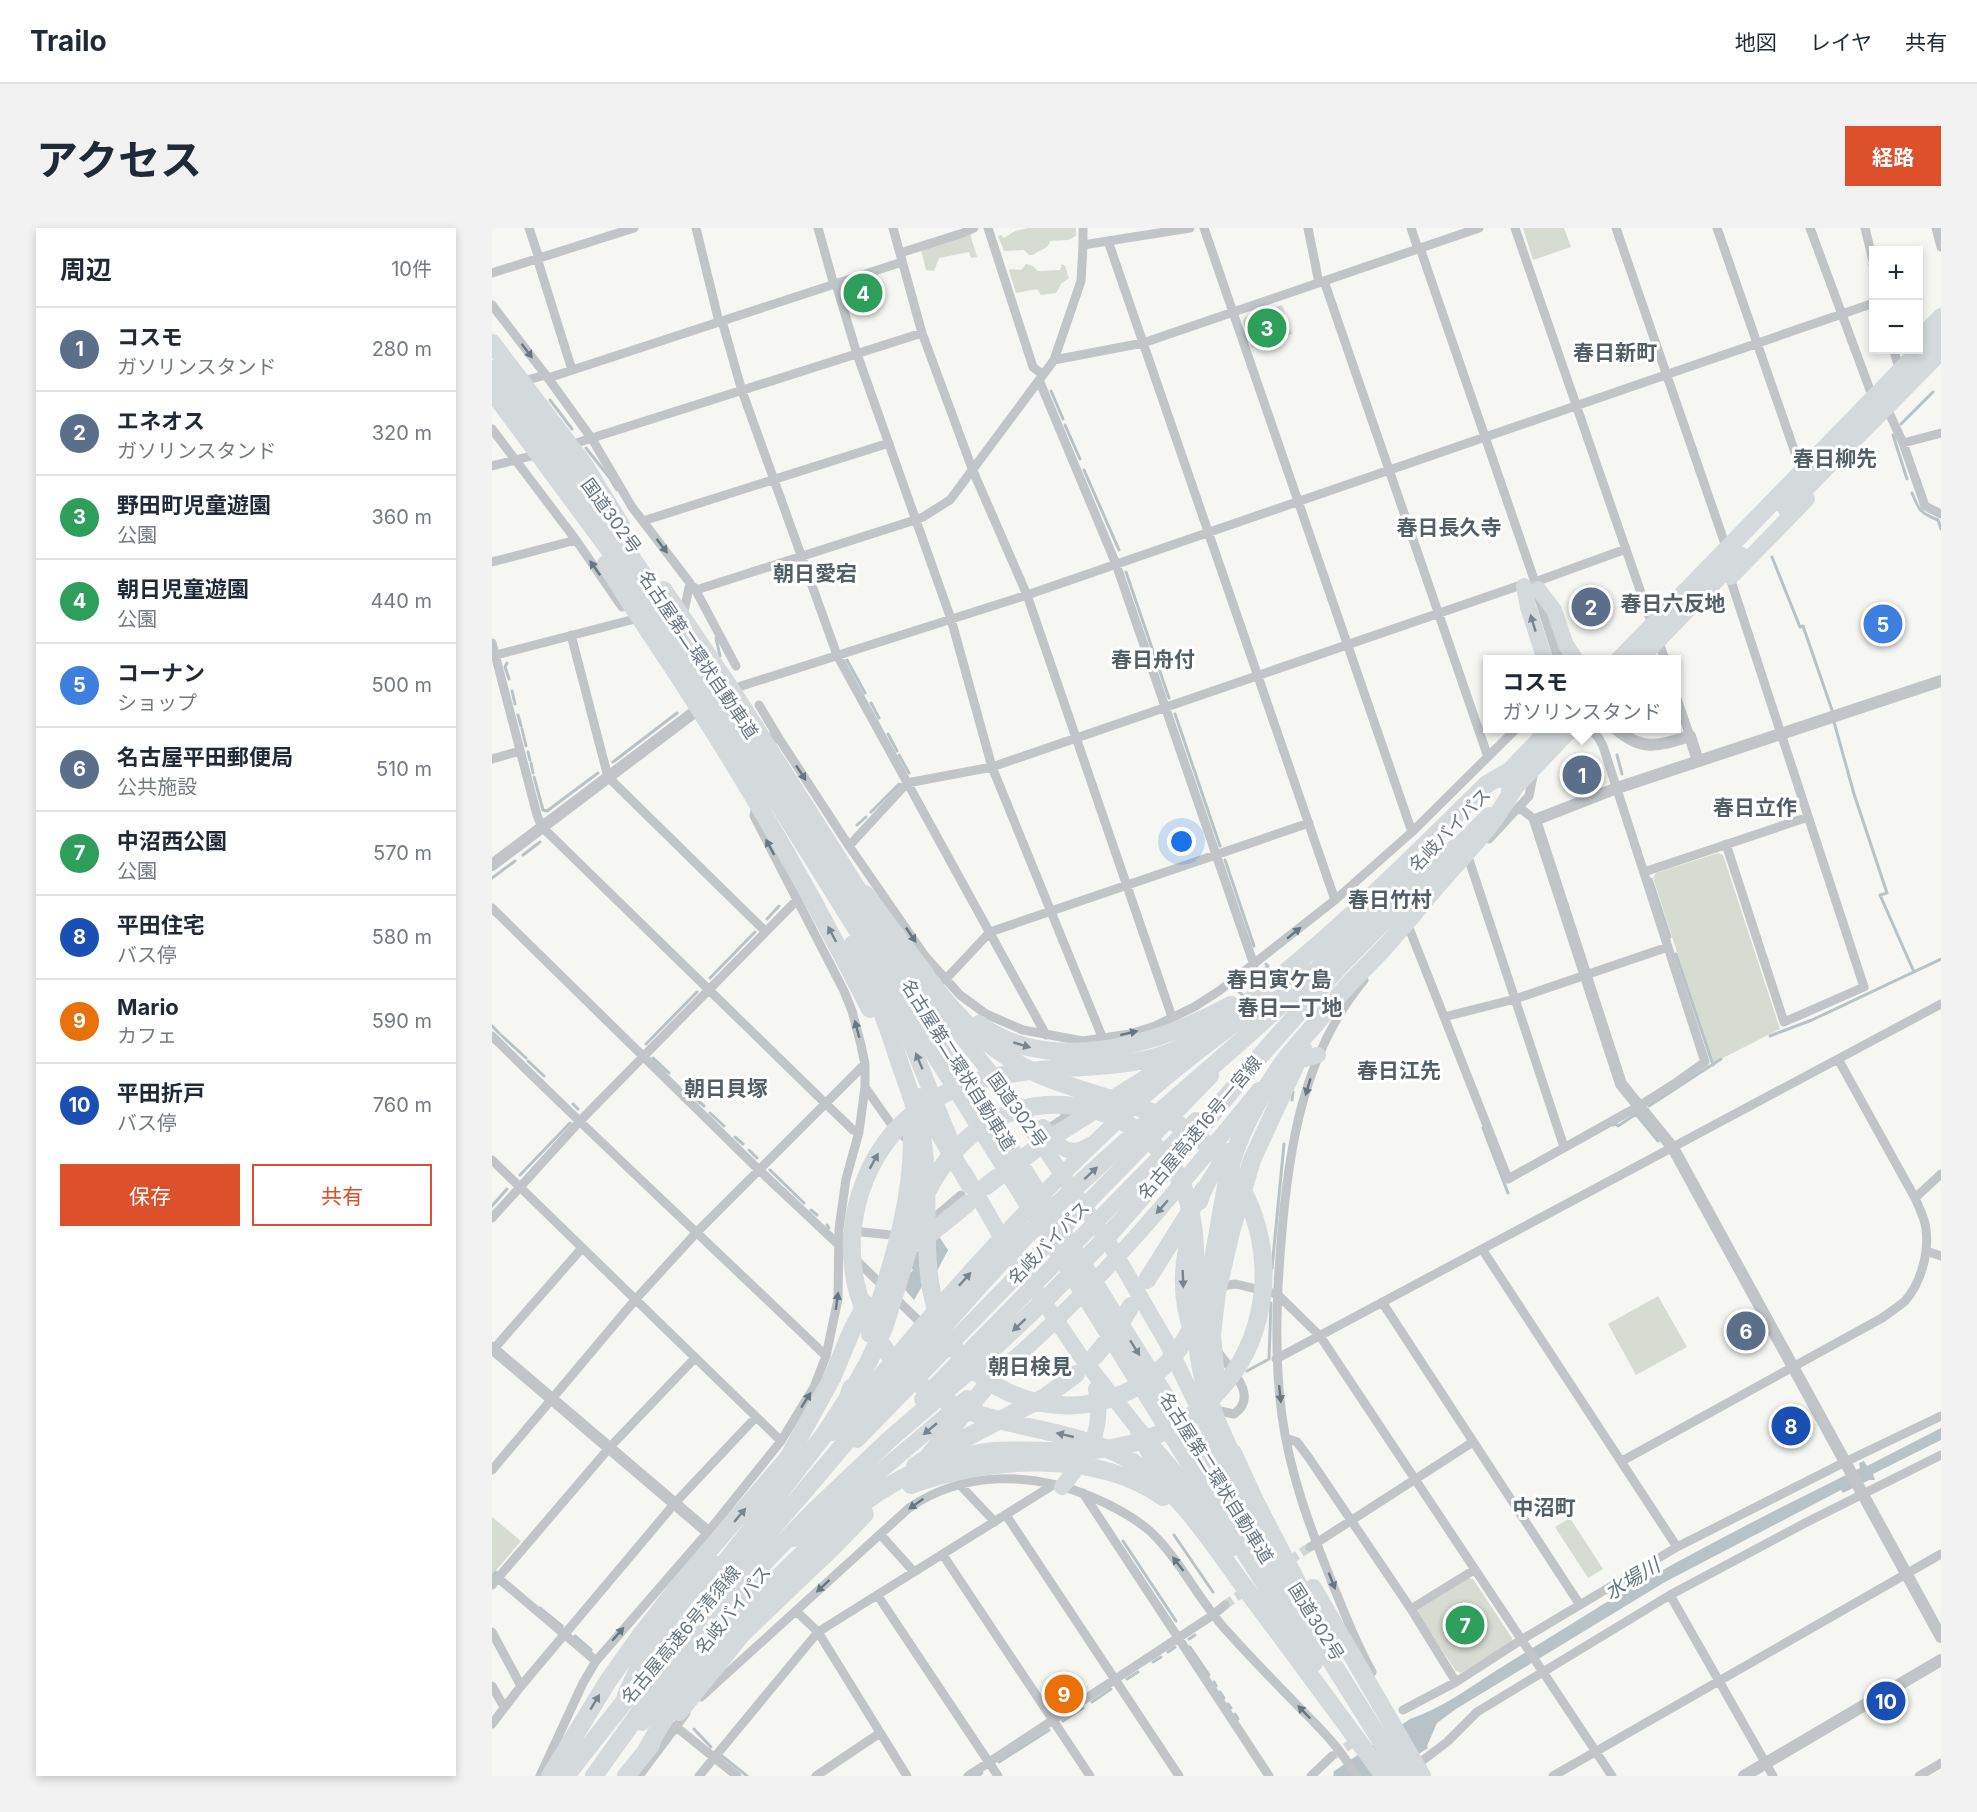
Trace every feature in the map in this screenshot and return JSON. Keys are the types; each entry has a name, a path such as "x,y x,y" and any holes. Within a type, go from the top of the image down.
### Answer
{"highway":[{"path":"1923,334 1941,316"},
{"path":"1624,655 1941,329"},
{"path":"492,343 580,466 638,553"},
{"path":"1643,655 1941,351"},
{"path":"1617,655 1870,390 1900,354"},
{"name":"国道302号","path":"492,355 580,466"},
{"path":"1659,655 1730,578 1941,364"},
{"name":"名古屋第二環状自動車道","path":"492,369 682,629 765,777 1384,1776"},
{"path":"492,391 572,508 618,584 702,712 803,881 899,1065 973,1190"},
{"name":"名古屋第二環状自動車道","path":"492,391 651,609 765,777 1117,1321 1414,1770"},
{"name":"国道302号","path":"492,405 554,486 706,704 765,777 894,1007 919,1060 973,1190 1004,1243 1086,1364 1182,1479 1222,1533 1379,1776"},
{"name":"国道302号","path":"638,553 732,688 900,955 1009,1096 1115,1253 1140,1281 1228,1470 1279,1568 1383,1728 1414,1770"},
{"path":"1531,582 1528,607 1543,655"},
{"path":"1531,582 1554,610 1566,645 1573,655"},
{"name":"名岐バイパス","path":"568,1776 796,1504 1315,957 1546,733"},
{"name":"名古屋高速16号一宮線","path":"814,1510 891,1438 977,1364 1107,1237 1338,968 1514,777 1547,733"},
{"name":"名古屋高速16号一宮線","path":"799,1497 942,1329 1059,1203 1249,1034 1320,968 1514,777 1566,733"},
{"name":"名岐バイパス","path":"600,1776 788,1543 904,1418 1126,1192 1443,861 1573,733"},
{"path":"765,777 960,1018 984,1041 1037,1074 1128,1102 1167,1118 1201,1140 1217,1154 1246,1198 1259,1231 1264,1266 1262,1301 1253,1336 1239,1365 1207,1404 1175,1427 1141,1441 1098,1450 994,1452 942,1462 912,1473 873,1496 847,1524"},
{"path":"765,777 864,966 884,1015 909,1089 919,1123 925,1159 930,1286 939,1318 947,1335 963,1359 980,1374 1006,1391 1042,1404 1069,1406 1111,1399 1148,1380 1181,1348 1198,1315 1206,1293 1228,1176 1237,1146 1275,1073 1296,1044 1386,946 1494,820 1514,777"},
{"path":"616,1716 644,1654 710,1568 767,1508 924,1325 1066,1179 1099,1139 1144,1096 1315,957 1357,910 1487,784 1514,777"},
{"path":"919,967 967,1015 1007,1041 1043,1050 1083,1052 1149,1039 1220,1011 1315,957"},
{"path":"1315,957 1268,987 1213,1029 1166,1055 1133,1063 999,1075 963,1085 928,1102 901,1125 878,1154 868,1173 855,1216 852,1253 858,1292 874,1334 900,1367 917,1383 951,1405 970,1413 1096,1444 1134,1463 1150,1474 1181,1504 1384,1776"},
{"path":"788,1543 831,1513 1032,1343 1115,1253 1166,1204 1327,1002 1349,960"},
{"path":"1237,1465 1221,1417 1216,1385 1212,1334 1217,1292 1231,1232 1252,1160 1312,1029"},
{"path":"1054,1131 1212,1039"},
{"path":"1284,1057 1305,1059 1318,1055"},
{"path":"1271,1074 1255,1108 1204,1189 1140,1281 1220,1412 1268,1509 1414,1770"},
{"path":"848,1398 880,1302 906,1206 913,1139 909,1089"},
{"path":"1009,1096 1035,1116 1065,1149 1076,1151 1099,1139"},
{"path":"654,1664 671,1633 811,1453 848,1398 885,1328 925,1196 933,1179 953,1151 975,1131 998,1118 1022,1109 1054,1105 1086,1108 1128,1124 1152,1142 1172,1167 1184,1190 1192,1215 1195,1235 1196,1334 1203,1377 1212,1410 1237,1465 1336,1656 1414,1770"},
{"path":"550,1776 608,1681 640,1636 784,1450 832,1378 852,1330 880,1284 901,1257 973,1190 1030,1148"},
{"path":"1204,1189 1185,1248 1182,1275 1188,1322 1208,1374 1207,1391"},
{"path":"847,1524 927,1458 1045,1397 1086,1364 1117,1329 1131,1306"},
{"path":"1032,1343 1052,1340 1061,1343 1086,1364 1098,1396 1097,1428 1090,1449 1058,1486"},
{"path":"927,1458 997,1374"},
{"path":"784,1450 881,1377"},
{"path":"1139,1430 1177,1504 1203,1545 1369,1776"},
{"path":"626,1776 644,1754 698,1665 733,1624 788,1567 875,1501 936,1477 996,1465 1063,1464 1105,1471 1140,1483 1172,1504 1211,1542"},
{"name":"名古屋高速6号清須線","path":"568,1776 654,1664 799,1497"},
{"name":"名古屋高速6号清須線","path":"594,1776 687,1646 718,1610 814,1510"}],"street":[{"path":"529,228 572,370"},
{"path":"492,273 634,228"},
{"path":"696,228 742,391 837,655 1047,1035"},
{"path":"818,228 857,354 951,619 992,767 1103,1039"},
{"path":"893,228 922,333 973,471 1027,595 1172,1017"},
{"path":"492,391 572,370 835,284 974,228"},
{"path":"987,228 1033,367 1041,377 1116,564 1254,965"},
{"path":"693,586 801,556 915,520 950,500 1054,360 1081,281 1083,228"},
{"path":"1083,245 1190,228"},
{"path":"1204,228 1412,832"},
{"path":"1308,228 1322,282 1488,757"},
{"path":"1411,228 1486,437 1531,582 1558,655"},
{"path":"1054,360 1143,343 1479,228"},
{"path":"1515,228 1650,619"},
{"path":"1616,228 1724,542"},
{"path":"1717,228 1798,464"},
{"path":"1810,228 1870,390"},
{"path":"1865,228 1869,246"},
{"path":"1936,228 1941,247"},
{"path":"1108,241 1335,900"},
{"path":"492,305 547,376 592,440 632,507 693,586 736,666"},
{"path":"492,865 706,704 732,688 1027,595 1869,305"},
{"path":"492,466 592,440 922,333"},
{"path":"1890,415 1903,443 1925,506 1941,514"},
{"path":"492,429 576,540 678,689"},
{"path":"1903,443 1941,433"},
{"path":"644,521 889,443"},
{"path":"492,562 576,540"},
{"path":"849,846 907,783 992,767 1626,549"},
{"path":"1726,844 1784,1022 1864,987 1730,578"},
{"path":"683,616 693,586"},
{"path":"494,656 632,620"},
{"path":"571,636 608,777 765,932"},
{"path":"492,643 542,827 853,1130 859,1132"},
{"path":"650,646 674,656"},
{"path":"1535,820 1617,788 1941,681"},
{"path":"759,705 849,846 925,956 945,980 970,1004 1004,1022 1023,1030 1083,1041 1130,1034 1155,1026 1194,1007 1254,965 1335,900 1412,832 1513,733"},
{"path":"1681,708 1698,761"},
{"path":"1409,928 1508,1179 1639,1106 1705,1062 1601,741 1593,733"},
{"path":"1620,733 1640,744 1651,746 1663,745 1690,736"},
{"path":"762,735 780,740"},
{"path":"540,1776 596,1660 708,1532 784,1450 826,1356 838,1299 839,1229 846,1179 859,1132 865,1087 865,1064 852,1011 844,991 754,816 709,738"},
{"path":"492,759 520,751"},
{"path":"1414,1770 1399,1720 1363,1654 1313,1544 1286,1438 1276,1359 1277,1294 1286,1182 1291,1149 1318,1055 1342,1008 1378,963 1519,807 1530,793 1534,771"},
{"path":"754,816 765,777"},
{"path":"1519,807 1535,820 1621,1084 1673,1148 1941,1636"},
{"path":"1644,872 1808,817"},
{"path":"945,980 990,932 1309,823"},
{"path":"1469,860 1564,1147"},
{"path":"492,1218 579,1122 798,899"},
{"path":"492,908 759,1170 924,1325"},
{"path":"1444,1017 1515,999 1668,947"},
{"path":"936,1004 970,1004"},
{"path":"1276,1359 1941,1004"},
{"path":"492,1036 579,1122 826,1356"},
{"path":"1054,1131 1073,1102 1083,1041"},
{"path":"1622,1461 1882,1318 1905,1300 1919,1279 1926,1251 1926,1229 1915,1198 1838,1059"},
{"path":"492,1470 635,1300 697,1232 865,1064"},
{"path":"839,1229 907,1236 973,1190 903,1137 865,1087"},
{"path":"492,1160 756,1417 784,1450"},
{"path":"1915,1198 1941,1174"},
{"path":"582,1248 492,1349 708,1532"},
{"path":"1482,1249 1677,1547"},
{"path":"1926,1251 1941,1256"},
{"path":"1220,1412 1234,1414 1245,1401 1245,1394 1210,1338 1202,1316 1205,1303 1216,1290 1228,1285 1236,1284 1277,1294 1320,1336 1612,1776"},
{"path":"1382,1302 1580,1605"},
{"path":"596,1660 495,1582 610,1447 695,1358"},
{"path":"1402,1710 1456,1682 1677,1547 1941,1416"},
{"path":"492,1724 521,1686 675,1503 756,1417"},
{"path":"1286,1438 1297,1442 1352,1520 1456,1682"},
{"path":"1313,1544 1473,1442"},
{"path":"1414,1770 1448,1742 1477,1712 1540,1670 1670,1595 1862,1493 1941,1455"},
{"path":"639,1776 675,1726 712,1687 909,1508 936,1491 987,1479 1011,1478 1083,1493 1116,1508 1150,1532 1181,1567 1212,1615 1333,1743 1357,1776"},
{"path":"960,1485 995,1522"},
{"path":"699,1776 818,1632 1005,1515 1058,1486"},
{"path":"1083,1493 1269,1776"},
{"path":"1005,1515 1179,1776"},
{"path":"880,1534 914,1572"},
{"path":"1553,1776 1941,1554"},
{"path":"944,1555 1090,1776"},
{"path":"1411,1609 1474,1570"},
{"path":"1670,1595 1773,1776"},
{"path":"878,1596 998,1776"},
{"path":"968,1776 1225,1605"},
{"path":"796,1611 818,1632 907,1776"},
{"path":"492,1632 521,1686"},
{"path":"1744,1776 1941,1660"},
{"path":"492,1686 504,1707"},
{"path":"675,1726 736,1776"},
{"path":"816,1776 880,1733"},
{"path":"1311,1776 1332,1756"},
{"path":"1918,1776 1937,1769"},
{"path":"1414,1770 1431,1776"}],"shaded area":[{"path":"1028,228 1076,228 1076,236 1068,240 1050,241 1046,248 1033,255 1029,255 1024,250 1004,251 998,236 1001,235 1004,238 1015,231"},
{"path":"1523,228 1564,228 1571,247 1533,260"},
{"path":"970,234 977,257 971,258 969,252 939,258 934,271 926,270 921,250"},
{"path":"1026,264 1038,271 1060,270 1062,264 1069,278 1061,284 1056,293 1041,295 1037,289 1016,293 1009,271 1010,269 1021,270"},
{"path":"876,276 883,299 849,308 843,288"},
{"path":"1282,305 1292,334 1252,348 1243,321 1246,317"},
{"path":"1718,853 1723,855 1780,1029 1713,1063 1653,878 1656,873"},
{"path":"938,1235 948,1250 934,1277 932,1269 914,1300 900,1284 913,1270 905,1261"},
{"path":"1658,1296 1687,1347 1636,1375 1608,1324"},
{"path":"1941,1428 1941,1440 1873,1474 1875,1480 1869,1480 1843,1493 1841,1490 1665,1582 1456,1709 1437,1723 1428,1748 1384,1776 1333,1776 1333,1772 1410,1719 1455,1697 1602,1605 1730,1534 1860,1468 1859,1463 1864,1461 1867,1466"},
{"path":"492,1517 521,1541 492,1575"},
{"path":"1570,1518 1603,1569 1588,1578 1555,1527"},
{"path":"1469,1578 1473,1579 1512,1638 1511,1643 1461,1673 1456,1671 1417,1613 1418,1610"}],"waterway":[{"path":"1051,391 1063,419"},
{"path":"1901,424 1933,392"},
{"path":"550,400 572,429"},
{"path":"1065,425 1080,459"},
{"path":"1893,435 1907,479"},
{"path":"586,448 617,490"},
{"path":"1084,470 1119,550"},
{"path":"1912,493 1921,510 1938,520 1941,529"},
{"path":"1772,557 1800,627 1803,626 1832,710"},
{"path":"1126,572 1169,698"},
{"path":"716,638 720,656"},
{"path":"847,660 865,693"},
{"path":"507,663 505,667 509,679"},
{"path":"512,691 515,704"},
{"path":"871,703 879,718"},
{"path":"613,762 677,713"},
{"path":"1175,714 1220,846"},
{"path":"518,715 521,726"},
{"path":"1834,722 1854,794 1887,893 1880,895 1914,972"},
{"path":"522,729 526,746"},
{"path":"888,734 897,751"},
{"path":"528,752 530,760"},
{"path":"899,755 909,773"},
{"path":"1617,755 1622,774"},
{"path":"531,763 533,773"},
{"path":"534,777 543,810 547,811 598,773"},
{"path":"871,812 899,784"},
{"path":"857,825 866,817"},
{"path":"523,855 540,842"},
{"path":"1225,860 1254,946"},
{"path":"492,878 515,861"},
{"path":"1651,879 1670,937"},
{"path":"767,919 779,906"},
{"path":"710,978 755,932"},
{"path":"1676,954 1713,1065"},
{"path":"1770,1036 1812,1020 1941,959"},
{"path":"1245,997 1237,990 1268,966 1266,964"},
{"path":"646,1044 697,992"},
{"path":"492,1026 499,1033"},
{"path":"501,1035 526,1058"},
{"path":"653,1058 669,1073"},
{"path":"1649,1106 1721,1059"},
{"path":"528,1061 544,1076"},
{"path":"1292,1100 1293,1092"},
{"path":"696,1099 704,1106"},
{"path":"573,1104 578,1109"},
{"path":"710,1113 724,1126"},
{"path":"1613,1125 1618,1126 1636,1114 1658,1141"},
{"path":"520,1175 570,1123"},
{"path":"1483,1128 1508,1193"},
{"path":"735,1137 743,1144"},
{"path":"1272,1268 1284,1144"},
{"path":"749,1150 757,1158"},
{"path":"770,1170 804,1203"},
{"path":"492,1206 507,1189"},
{"path":"811,1210 817,1215"},
{"path":"1247,1371 1269,1359 1271,1303"},
{"path":"1174,1535 1213,1592"},
{"path":"1123,1541 1176,1621"},
{"path":"492,1577 496,1572"},
{"path":"540,1608 562,1626"},
{"path":"1189,1639 1195,1635"},
{"path":"575,1636 591,1650"},
{"path":"1168,1652 1175,1647"},
{"path":"1190,1647 1209,1675"},
{"path":"1153,1662 1161,1657"},
{"path":"1127,1679 1138,1672"},
{"path":"1214,1682 1216,1686"},
{"path":"1092,1702 1111,1689"},
{"path":"1220,1692 1224,1698"},
{"path":"1228,1704 1231,1708"},
{"path":"1063,1721 1083,1708"},
{"path":"1235,1714 1238,1719"},
{"path":"694,1729 711,1747"},
{"path":"999,1762 1049,1730"},
{"path":"722,1756 747,1776"},
{"path":"978,1776 982,1773"}],"tunnel":[{"path":"1290,1560 1310,1547"},
{"path":"1225,1605 1248,1589"},
{"path":"1334,1755 1360,1738"}],"place":[{"name":"朝日児童遊園","path":"863,293"},
{"name":"野田町児童遊園","path":"1267,328"},
{"name":"エネオス","path":"1591,607"},
{"name":"コーナン","path":"1883,624"},
{"name":"コスモ","path":"1582,775"},
{"name":"名古屋平田郵便局","path":"1746,1331"},
{"name":"平田住宅","path":"1791,1426"},
{"name":"中沼西公園","path":"1465,1625"},
{"name":"Mario","path":"1064,1694"},
{"name":"平田折戸","path":"1886,1701"}],"district":[{"name":"春日新町","path":"1615,353"},
{"name":"春日柳先","path":"1835,459"},
{"name":"春日長久寺","path":"1449,528"},
{"name":"朝日愛宕","path":"815,574"},
{"name":"春日六反地","path":"1673,604"},
{"name":"春日舟付","path":"1153,660"},
{"name":"春日立作","path":"1755,808"},
{"name":"春日竹村","path":"1390,900"},
{"name":"春日寅ケ島","path":"1279,980"},
{"name":"春日一丁地","path":"1290,1008"},
{"name":"春日江先","path":"1399,1071"},
{"name":"朝日貝塚","path":"726,1089"},
{"name":"朝日検見","path":"1030,1367"},
{"name":"中沼町","path":"1544,1508"}],"water label":[{"name":"水場川","path":"1632,1579"}]}
